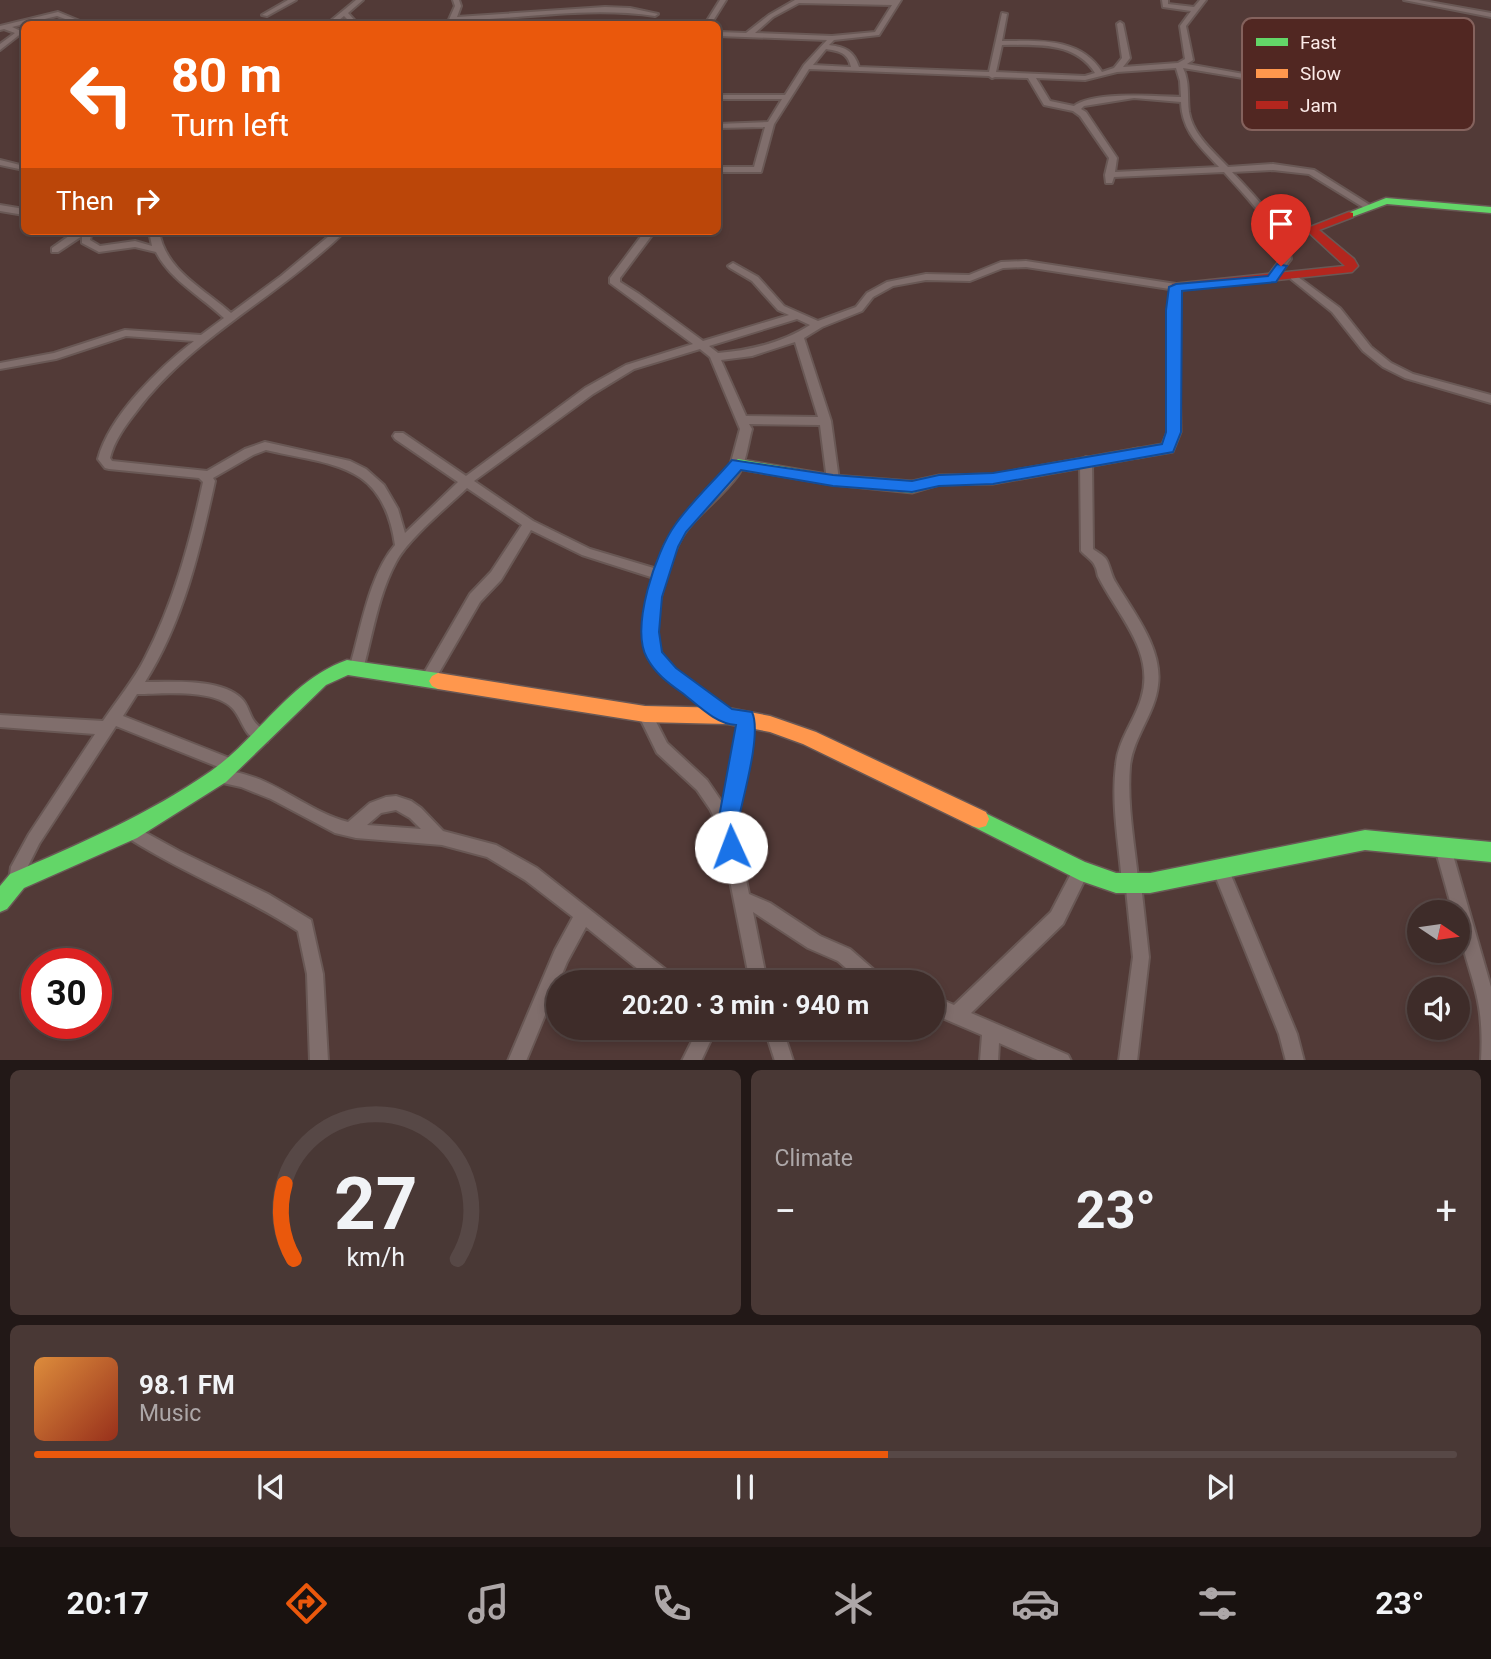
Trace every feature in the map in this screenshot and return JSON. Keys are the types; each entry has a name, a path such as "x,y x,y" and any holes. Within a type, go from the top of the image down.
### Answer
{"street":[{"path":"265,15 293,0"},
{"path":"451,21 458,6 456,0"},
{"path":"710,21 723,0"},
{"path":"1165,0 1166,6 1171,9 1194,9"},
{"path":"1179,65 1189,60 1183,26 1203,0"},
{"path":"1407,0 1491,15"},
{"path":"334,21 354,1"},
{"path":"747,36 799,1 897,2"},
{"path":"721,34 832,38 877,34 888,12 897,2"},
{"path":"463,21 498,18 578,4 622,5 655,14"},
{"path":"344,12 352,21"},
{"path":"24,21 58,13 77,21"},
{"path":"992,76 1004,14"},
{"path":"3,26 21,22"},
{"path":"1117,70 1126,58 1120,24"},
{"path":"0,48 20,32 3,26"},
{"path":"721,170 758,170 770,124 807,67 832,38"},
{"path":"999,43 1069,47 1089,58 1100,75"},
{"path":"825,47 848,50 852,53 856,70"},
{"path":"1179,65 1184,80 1183,114 1191,130 1273,225 1285,247 1286,259 1272,279"},
{"path":"807,67 1084,78 1117,70 1179,65 1242,76"},
{"path":"1031,77 1046,103 1076,109 1113,158 1109,178 1268,166 1311,173 1369,207"},
{"path":"1076,109 1082,104 1134,96 1185,100"},
{"path":"721,97 788,97"},
{"path":"721,126 770,124"},
{"path":"0,162 21,167"},
{"path":"716,357 752,353 799,337 818,325 863,307 870,295 890,284 926,277 970,278 1012,264 1176,287 1294,277 1352,266 1311,229 1369,207 1387,201 1402,200 1491,210"},
{"path":"0,208 21,212"},
{"path":"55,250 78,235"},
{"path":"84,235 85,241 99,249 135,244 158,250"},
{"path":"155,235 158,250 173,271 209,297 229,317"},
{"path":"335,235 267,292 200,338 144,392 107,446 104,459 109,465 208,476 249,452 265,446 350,465 361,470 388,498 399,528 401,546"},
{"path":"647,235 615,278 615,284 636,296 716,357 743,420 745,441 738,464 681,528 659,575 650,632 654,654 669,673 728,716"},
{"path":"733,266 755,279 781,308 818,325"},
{"path":"1294,277 1336,310 1367,349 1387,365 1409,376 1491,398"},
{"path":"738,464 833,480 912,487 939,480 993,479 1170,447 1174,432 1173,310 1176,287"},
{"path":"357,666 379,587 401,546 468,480 589,391 630,367 797,316"},
{"path":"0,366 56,356 125,333 200,338"},
{"path":"799,337 825,421 833,480"},
{"path":"743,420 825,421"},
{"path":"400,436 529,524 586,552 659,575"},
{"path":"1086,461 1087,551 1101,562 1103,573 1142,641 1151,665 1153,687 1143,713 1129,736 1123,764 1141,957 1128,1060"},
{"path":"17,881 19,867 34,839 135,688 172,615 197,537 208,476"},
{"path":"428,679 475,597 496,576 529,524"},
{"path":"1,897 17,881 130,831 226,771 320,680 334,670 357,666 489,691 645,714 746,718 809,738 1034,845 1081,871 1115,883 1150,883 1365,839 1491,852"},
{"path":"135,688 191,689 226,695 241,708 248,729 262,737"},
{"path":"645,714 662,748 702,785 716,804 727,828 757,970"},
{"path":"727,828 743,751 746,718"},
{"path":"0,721 111,724 226,771 335,826 351,830 438,837 490,850 531,874 653,970"},
{"path":"351,830 375,806 384,803 412,810 438,837"},
{"path":"130,831 185,863 256,895 305,926 314,974 320,1060"},
{"path":"1443,848 1488,1006 1491,1040"},
{"path":"1220,868 1288,1034 1296,1060"},
{"path":"957,1014 1058,918 1081,871"},
{"path":"743,900 764,909 814,942 844,955 861,970"},
{"path":"517,1060 561,957 583,916"},
{"path":"945,1010 1062,1060"},
{"path":"989,1060 992,1029"},
{"path":"691,1060 701,1040"},
{"path":"777,1040 784,1060"},
{"path":"1490,1060 1491,1046"}],"traffic: fast":[{"path":"1349,215 1386,201 1491,210"},
{"path":"738,464 833,480 912,487 939,480 993,479 1138,453"},
{"path":"0,902 17,881 130,831 219,776 320,680 347,667 438,681"},
{"path":"979,819 1081,871 1116,883 1150,883 1365,840 1491,852"}],"traffic: slow":[{"path":"438,681 645,714 728,716 770,724 809,738 979,819"}],"traffic: jam":[{"path":"1138,453 1168,448 1174,432 1173,310 1176,287 1348,269 1352,266 1350,262 1311,229 1349,215"}],"route":[{"path":"731,847 727,828 743,751 746,718 728,716 669,673 654,654 650,632 659,575 670,547 681,528 734,472 738,464 791,475 912,487 939,480 993,479 1168,448 1174,432 1173,310 1176,287 1272,279 1281,266"}]}
